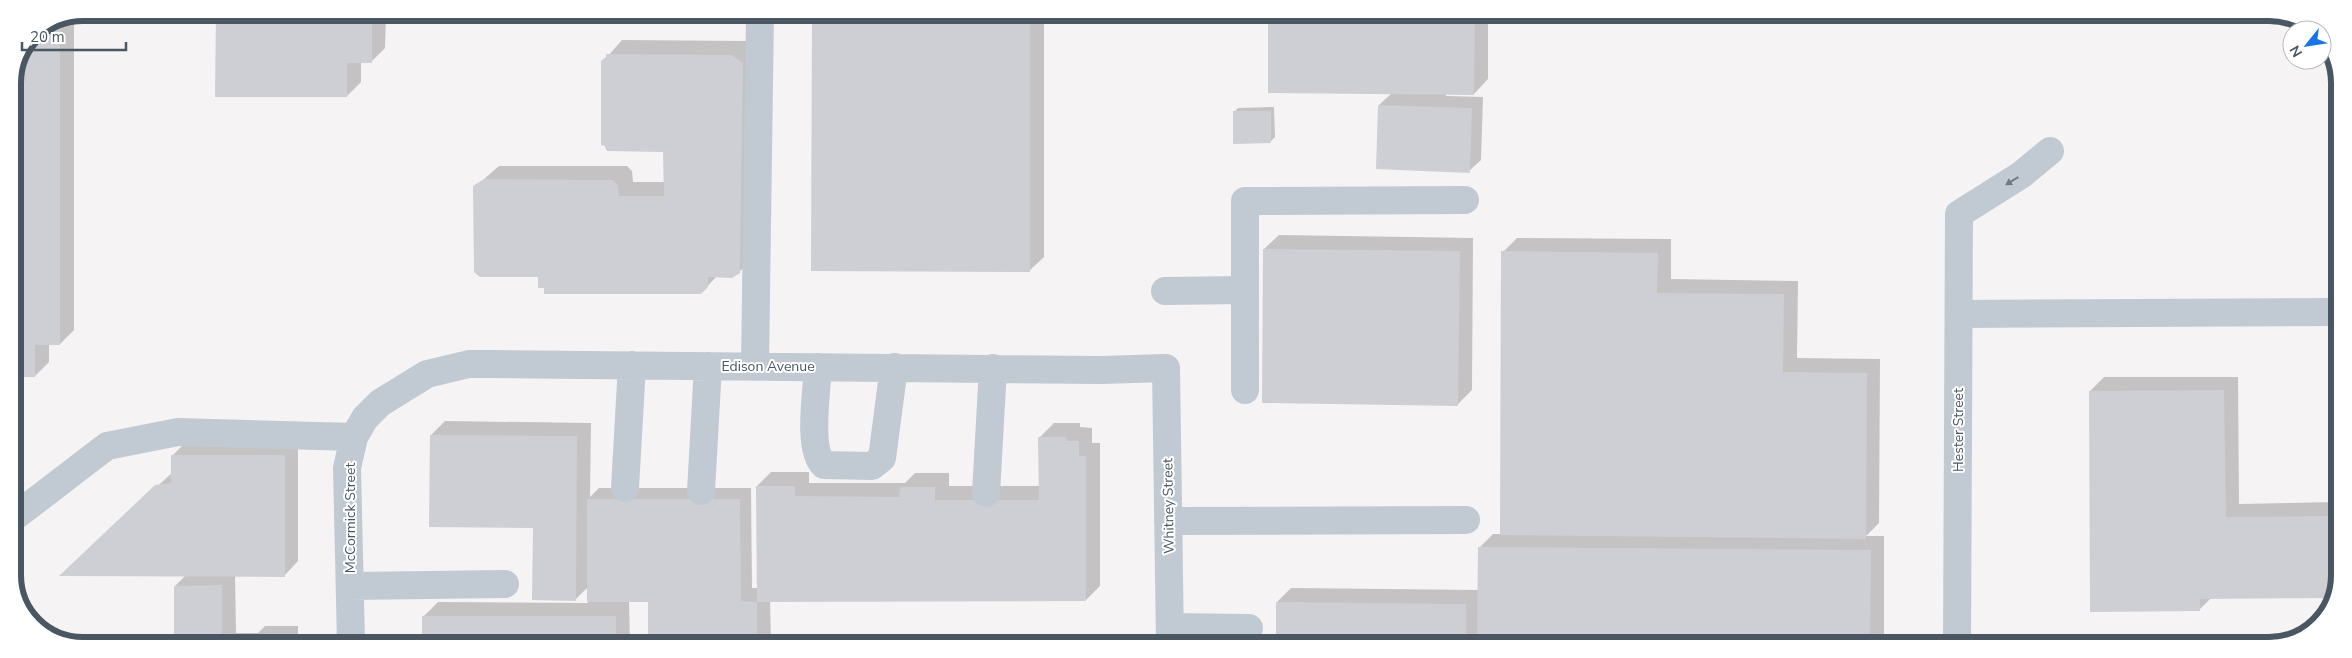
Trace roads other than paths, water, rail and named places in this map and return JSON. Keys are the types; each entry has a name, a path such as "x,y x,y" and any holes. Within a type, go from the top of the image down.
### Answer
{"street":[{"path":"755,366 760,21"},
{"name":"Hester Street","path":"1957,637 1959,214 2021,175 2050,151"},
{"path":"1245,390 1245,201 1465,200"},
{"path":"1165,291 1245,290"},
{"path":"1959,314 2331,312"},
{"name":"Edison Avenue","path":"380,403 427,374 469,364 1100,370 1166,368"},
{"path":"626,488 632,366"},
{"path":"700,491 708,366"},
{"path":"818,367 815,445 818,460 824,465 872,466 882,458 894,367"},
{"path":"986,493 993,368"},
{"name":"Whitney Street","path":"1166,368 1170,636"},
{"name":"McCormick Street","path":"351,637 347,468 354,436 365,418 380,403"},
{"path":"21,512 107,446 178,432 354,436"},
{"path":"1168,521 1466,520"},
{"path":"350,586 505,584"},
{"path":"1170,636 1249,628"}]}
